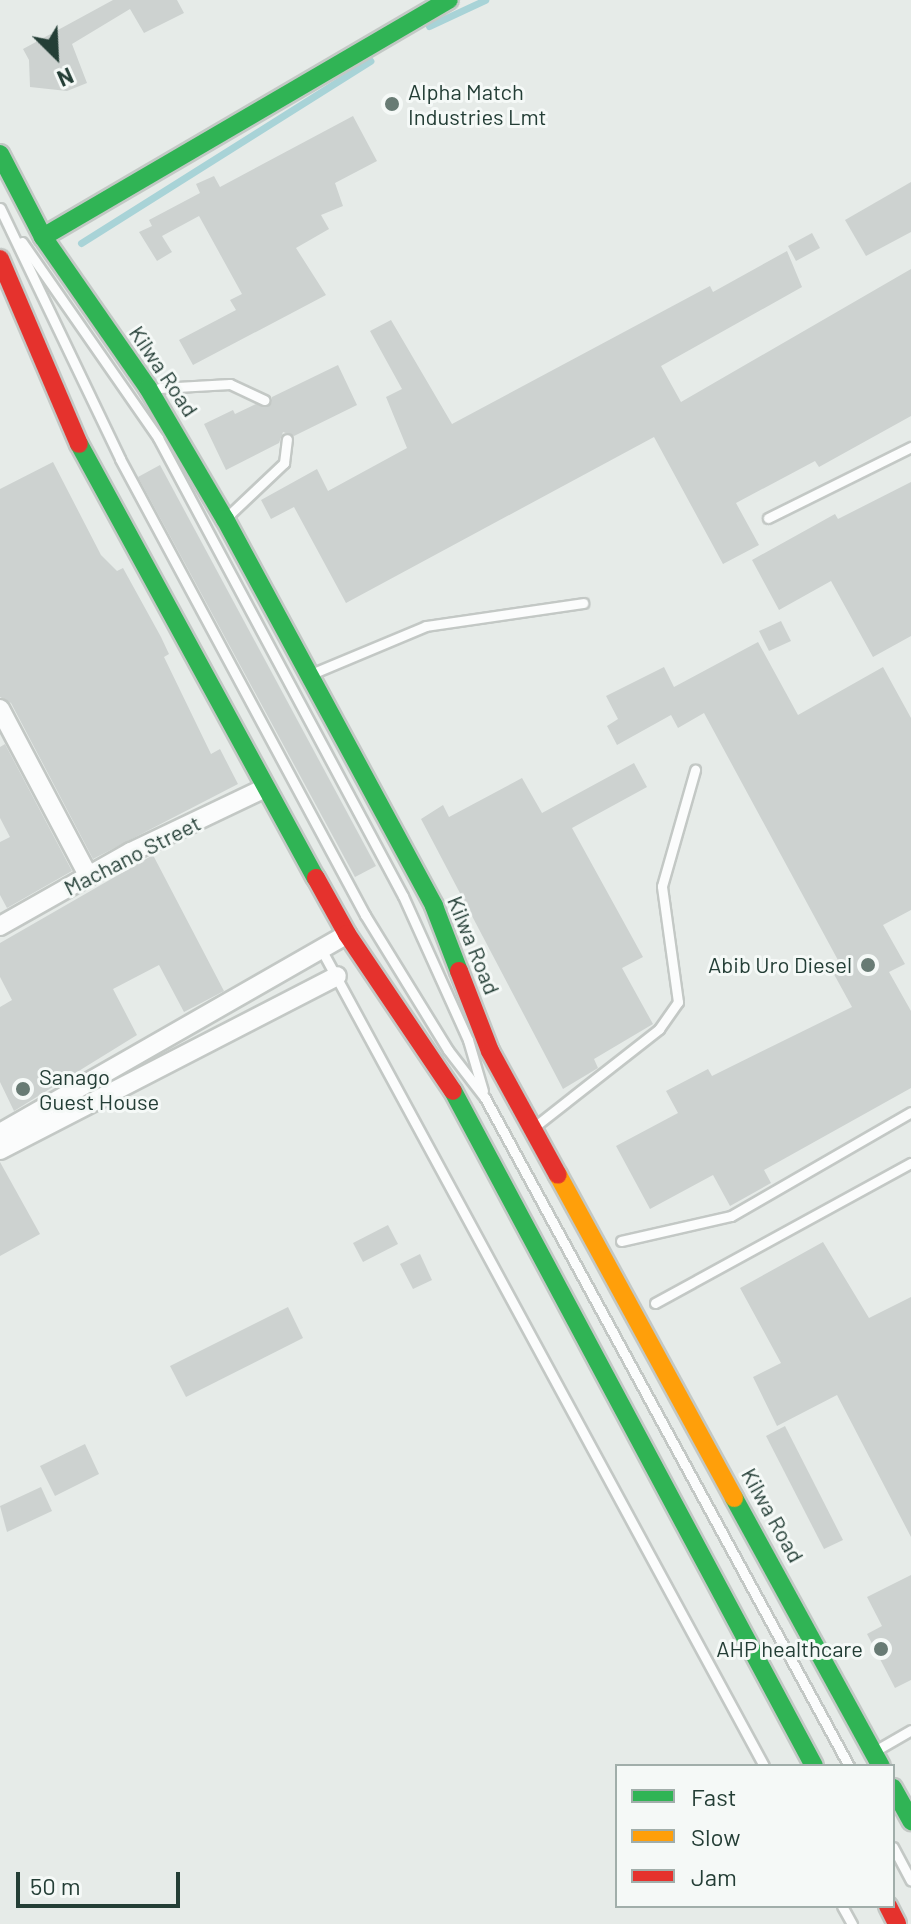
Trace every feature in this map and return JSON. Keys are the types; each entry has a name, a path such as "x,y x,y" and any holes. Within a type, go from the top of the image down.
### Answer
{"main road":[{"path":"43,237 449,0"},
{"name":"Kilwa Road","path":"0,154 43,237 148,388 225,519 434,906 490,1051 878,1759"},
{"path":"0,259 30,323 52,389 93,472 347,934 456,1096 697,1555 813,1764"},
{"path":"895,1792 911,1821"}],"street":[{"path":"0,709 88,875"},
{"name":"Machano Street","path":"0,926 88,875 265,788"},
{"path":"0,1133 347,934"},
{"path":"0,1150 337,976"}],"lane":[{"path":"0,208 120,459 357,901 448,1050 485,1098 849,1764"},
{"path":"10,227 158,438 403,896 468,1040 485,1098"},
{"path":"148,388 230,384 246,386 265,400"},
{"path":"225,519 284,463 287,439"},
{"path":"768,518 911,447"},
{"path":"310,676 426,626 583,603"},
{"path":"534,1128 659,1029 678,1002 662,886 695,770"},
{"path":"321,949 763,1764"},
{"path":"621,1241 731,1216 911,1112"},
{"path":"655,1303 911,1163"},
{"path":"858,1764 878,1759 911,1730"},
{"path":"895,1851 911,1881"}],"building":[{"path":"113,0 177,0 184,13 144,33 130,9 72,44 87,83 67,91 30,87 29,60 23,49"},
{"path":"353,116 377,161 335,183 343,206 321,215 329,229 296,248 326,295 193,365 179,340 236,310 230,300 242,294 199,216 162,236 172,252 157,261 139,232 152,226 149,220 200,193 196,184 214,176 220,187"},
{"path":"911,182 911,232 866,256 845,220"},
{"path":"812,233 820,248 796,261 788,246"},
{"path":"787,251 802,287 661,366 681,402 911,269 911,416 819,467 815,461 736,503 759,545 723,564 654,437 346,603 294,507 271,519 261,500 317,469 328,491 407,448 386,397 402,389 370,331 391,320 452,424 710,286 713,292"},
{"path":"338,365 357,405 294,436 283,432 279,443 226,470 204,424 233,410 235,414 256,404 269,406 272,397"},
{"path":"53,462 101,555 117,571 123,568 161,637 169,654 164,657 211,754 220,749 238,784 93,859 11,703 0,697 0,489"},
{"path":"160,465 376,866 355,877 138,477"},
{"path":"911,482 911,636 873,657 831,581 779,610 752,560 835,514 838,519"},
{"path":"781,621 791,641 769,651 759,631"},
{"path":"758,642 798,715 883,667 911,718 911,910 883,925 905,964 889,972 911,1011 911,1088 764,1170 771,1183 730,1206 713,1175 650,1209 616,1146 678,1113 666,1091 708,1069 712,1076 852,1007 830,967 839,962 704,713 678,728 671,715 617,745 607,726 618,719 606,696 664,667 674,687"},
{"path":"5,744 72,871 7,908 0,895 0,842 10,837 0,818 0,747"},
{"path":"634,763 647,787 572,828 643,957 622,968 653,1024 594,1059 598,1068 563,1089 421,819 443,805 449,817 522,778 542,813"},
{"path":"153,855 224,991 184,1012 159,965 113,989 137,1035 14,1111 0,1082 0,1007 12,1000 0,977 0,943"},
{"path":"0,1162 40,1234 0,1256"},
{"path":"388,1225 398,1244 363,1262 353,1243"},
{"path":"823,1242 869,1318 911,1297 911,1537 837,1395 777,1426 753,1377 781,1363 740,1288"},
{"path":"420,1254 432,1280 413,1289 400,1264"},
{"path":"288,1307 303,1338 186,1397 170,1366"},
{"path":"785,1426 843,1540 824,1549 766,1436"},
{"path":"85,1444 99,1474 55,1496 40,1466"},
{"path":"41,1487 52,1511 7,1532 0,1506"},
{"path":"911,1575 911,1680 895,1688 867,1634 882,1626 867,1597"}],"waterway":[{"path":"429,26 485,0"},
{"path":"81,243 370,61"}],"traffic: fast":[{"path":"43,237 449,0"},
{"path":"0,154 43,237 148,388 225,519 434,906 459,971"},
{"path":"79,444 316,878"},
{"path":"453,1091 813,1764"},
{"path":"734,1498 880,1764"},
{"path":"895,1792 911,1821"}],"traffic: slow":[{"path":"558,1175 734,1498"}],"traffic: jam":[{"path":"0,259 79,444"},
{"path":"316,878 347,934 453,1091"},
{"path":"459,971 490,1051 558,1175"},
{"path":"889,1908 897,1924"}],"place":[{"name":"Alpha Match Industries Lmt","path":"392,104"},
{"name":"Abib Uro Diesel","path":"868,965"},
{"name":"Sanago Guest House","path":"23,1089"},
{"name":"AHP healthcare","path":"881,1649"}]}
